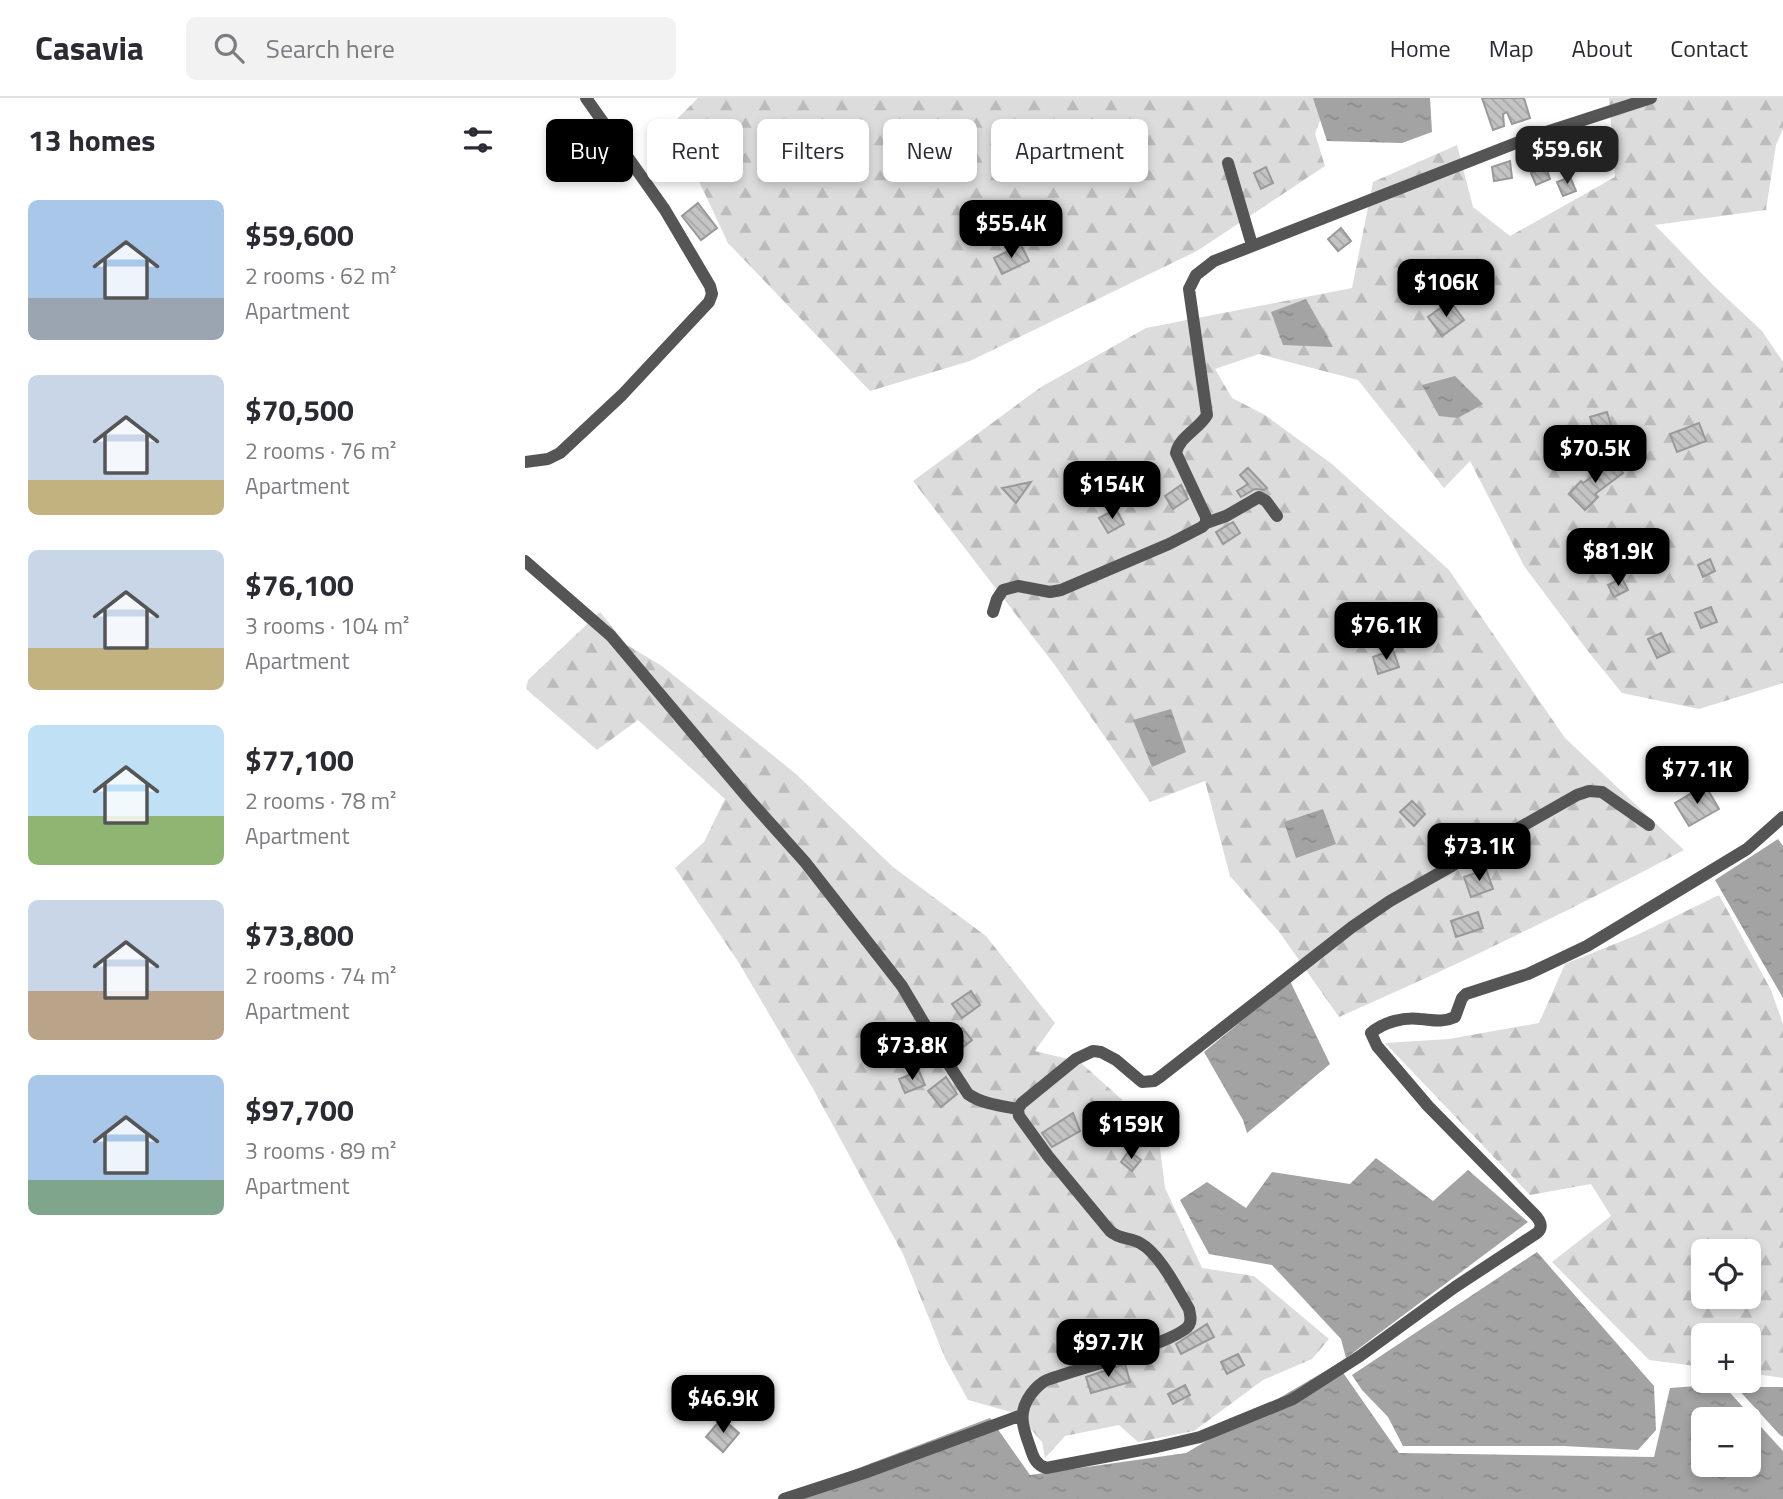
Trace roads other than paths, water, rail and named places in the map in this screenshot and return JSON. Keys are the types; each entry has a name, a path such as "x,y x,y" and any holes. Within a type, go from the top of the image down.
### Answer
{"street":[{"path":"525,462 548,459 560,453 622,395 709,302 712,294 710,286 669,217 586,98"},
{"path":"1206,523 1206,517 1176,453 1177,446 1207,415 1189,289 1196,275 1214,261 1252,245 1534,136 1651,98"},
{"path":"1228,163 1252,245"},
{"path":"993,612 1003,590 1018,586 1050,592 1062,590 1168,544 1259,497 1266,501 1277,516"},
{"path":"525,561 611,636 805,862 902,986 968,1094 994,1104 1018,1109"},
{"path":"1018,1109 1076,1059 1093,1051 1116,1060 1142,1082 1154,1081 1389,901 1588,790 1602,792 1649,825"},
{"path":"1018,1109 1021,1119 1048,1156 1110,1231 1120,1238 1138,1242 1159,1261 1189,1309 1191,1318 1187,1327 1174,1335 1039,1384 1024,1406 1022,1415 1023,1429 1033,1456 1037,1463 1047,1468 1200,1437 1293,1399 1360,1356 1455,1287 1539,1231 1540,1222 1535,1214 1428,1106 1377,1046 1371,1033 1387,1023 1402,1019 1439,1021 1455,1017 1466,994 1528,974 1587,946 1747,849 1783,817"},
{"path":"784,1499 864,1473 1022,1415"}],"water":[{"path":"1313,98 1430,98 1432,132 1402,143 1327,141"},
{"path":"1306,299 1333,347 1283,345 1271,312"},
{"path":"1455,376 1483,404 1458,418 1439,416 1422,385"},
{"path":"1171,709 1186,752 1152,767 1133,720"},
{"path":"1323,809 1336,844 1296,858 1284,822"},
{"path":"1778,839 1783,846 1783,998 1715,880"},
{"path":"1290,981 1330,1064 1247,1133 1243,1120 1204,1052"},
{"path":"1376,1158 1433,1201 1468,1170 1528,1222 1346,1358 1341,1339 1272,1265 1209,1254 1180,1200 1207,1182 1246,1208 1272,1172 1350,1184"},
{"path":"1537,1252 1654,1386 1656,1430 1638,1450 1564,1446 1403,1446 1388,1417 1362,1390 1352,1375"},
{"path":"1337,1364 1399,1453 1654,1457 1670,1388 1691,1386 1691,1393 1730,1393 1743,1407 1691,1407 1691,1477 1761,1477 1761,1427 1783,1451 1783,1499 777,1499 990,1418 1030,1475 1186,1453"},
{"path":"1761,1387 1783,1387 1783,1437 1761,1414 1761,1407 1754,1407 1741,1393 1761,1393"}]}
